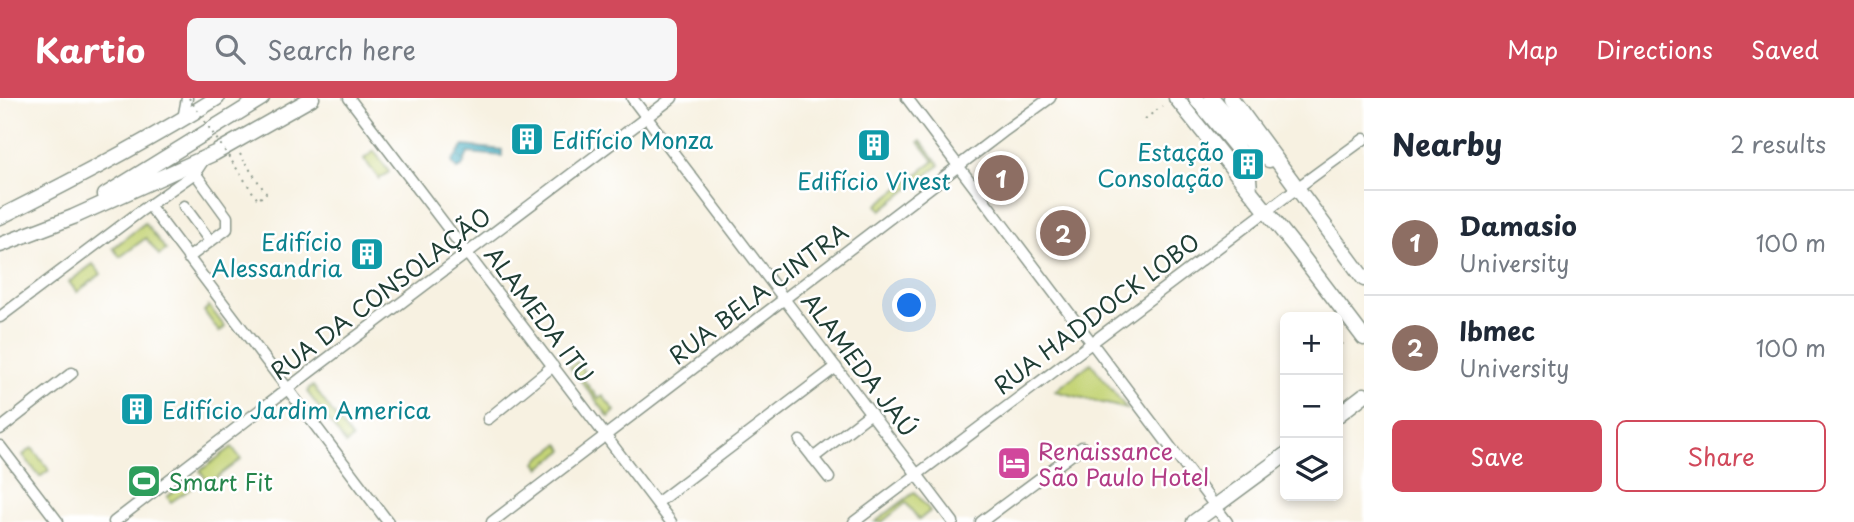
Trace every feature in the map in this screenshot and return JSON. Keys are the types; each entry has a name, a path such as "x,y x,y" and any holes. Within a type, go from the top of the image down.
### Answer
{"main road":[{"path":"0,217 67,183 217,98"},
{"path":"73,217 96,200 262,98"},
{"path":"0,245 73,217 205,158 312,98"},
{"path":"1176,98 1364,338"},
{"path":"1196,98 1245,158 1250,192"},
{"path":"1212,98 1265,158 1282,167"},
{"path":"1231,98 1364,279"},
{"path":"1343,411 1364,395"},
{"path":"1194,522 1280,459"}],"street":[{"path":"183,119 188,98"},
{"path":"208,130 248,98"},
{"name":"ALAMEDA ITU","path":"349,98 671,522"},
{"name":"ALAMEDA JAÚ","path":"632,98 953,522"},
{"name":"RUA DA CONSOLAÇÃO","path":"114,522 672,98"},
{"path":"906,98 1227,522"},
{"name":"RUA BELA CINTRA","path":"492,522 1050,98"},
{"name":"RUA HADDOCK LOBO","path":"854,522 1364,139"},
{"path":"0,317 195,173 205,158"},
{"path":"188,258 227,229 228,217 195,173"},
{"path":"149,205 388,522"},
{"path":"184,206 210,241"},
{"path":"488,419 553,366"},
{"path":"657,503 836,367"},
{"path":"0,429 72,373"},
{"path":"813,457 871,414"},
{"path":"800,441 829,478"},
{"path":"0,446 58,522"},
{"path":"981,522 1082,447"}],"path":[{"path":"188,98 258,200 265,193 239,153"},
{"path":"1146,118 1162,106"}],"green space":[{"path":"921,141 940,165 881,210 877,205 934,161 919,142"},
{"path":"374,151 389,172 379,179 364,159"},
{"path":"145,223 166,250 159,255 146,238 120,257 113,248"},
{"path":"93,264 101,274 77,292 69,282"},
{"path":"209,306 225,327 219,332 204,311"},
{"path":"577,362 585,372 581,376 598,398 602,395 615,411 609,417 570,367"},
{"path":"1091,363 1127,409 1055,391"},
{"path":"313,386 352,439 346,444 308,393"},
{"path":"559,444 564,450 540,468 536,463"},
{"path":"232,447 241,459 209,483 200,471"},
{"path":"32,448 49,470 40,477 23,455"},
{"path":"193,477 198,484 171,502 167,497"},
{"path":"915,492 930,511 919,520 906,503 882,522 875,522"}],"water":[{"path":"464,146 502,150 502,156 468,153 462,167 457,169 452,161"}],"place":[{"name":"Edifício Monza","path":"527,139"},
{"name":"Edifício Vivest","path":"874,145"},
{"name":"Estação Consolação","path":"1248,164"},
{"name":"Damasio","path":"1001,178"},
{"name":"Ibmec","path":"1063,233"},
{"name":"Edifício Alessandria","path":"367,254"},
{"name":"Edifício Jardim America","path":"137,409"},
{"name":"Renaissance São Paulo Hotel","path":"1014,463"},
{"name":"Smart Fit","path":"144,481"}]}
